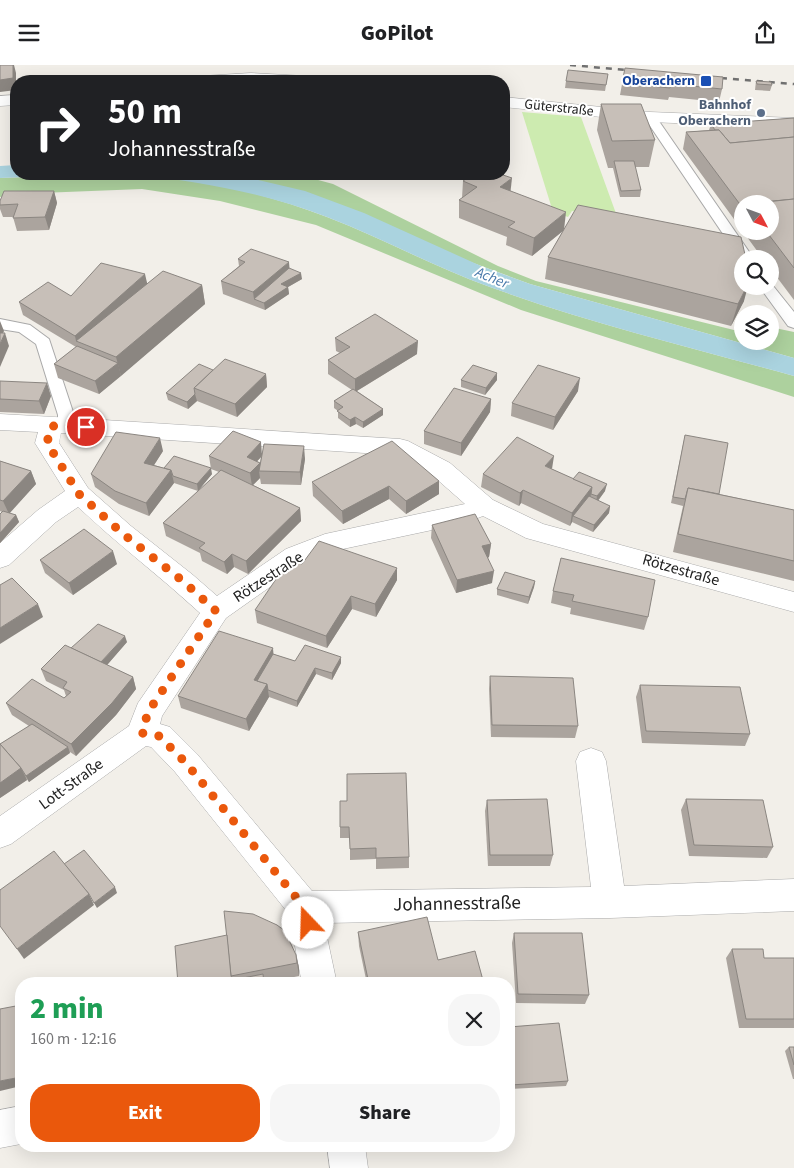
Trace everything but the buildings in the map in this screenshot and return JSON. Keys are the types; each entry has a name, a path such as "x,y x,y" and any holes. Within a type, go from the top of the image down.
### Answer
{"street":[{"name":"Güterstraße","path":"510,104 650,117 794,123"},
{"name":"Rötzestraße","path":"0,422 400,447 441,469 484,506 535,531 794,602"},
{"name":"Rötzestraße","path":"59,426 47,443 79,494 122,533 184,582 216,611 295,556 310,550 334,541 465,514 484,506"},
{"path":"0,558 47,515 79,494"},
{"path":"216,611 148,712 142,733 159,736 186,763 304,907 319,977"},
{"name":"Lott-Straße","path":"0,835 142,733"},
{"path":"591,761 610,902"},
{"name":"Johannesstraße","path":"304,907 610,902 794,895"},
{"path":"0,1129 15,1126"},
{"path":"347,1152 349,1168"}],"lane":[{"path":"650,117 741,250"},
{"path":"773,295 794,323"},
{"path":"0,324 24,328 42,342 66,415 59,426"}],"green space":[{"path":"522,112 581,117 618,219 572,211 568,217 553,212"},
{"path":"0,178 10,178 10,180 186,180 275,199 347,225 428,262 527,300 641,335 794,376 794,397 521,310 316,225 220,201 142,189 15,194 0,197"},
{"path":"248,180 318,180 333,184 498,266 536,281 734,330 734,341 530,284"},
{"path":"779,329 794,332 794,358 765,350 779,350"}],"water":[{"path":"10,165 10,178 0,178 0,166"},
{"name":"Acher","path":"180,180 258,180 305,191 364,213 481,266 530,284 734,341 734,350 765,350 794,358 794,376 641,335 527,300 428,262 327,217 254,194"}],"railway":[{"path":"570,65 637,71"},
{"path":"709,77 794,84"}],"place":[{"name":"Oberachern","path":"706,81"},
{"name":"Bahnhof Oberachern","path":"761,113"}],"route":[{"path":"86,427 51,426 47,443 79,494 122,533 184,582 216,611 148,712 142,733 159,736 186,763 304,907 308,923"}]}
